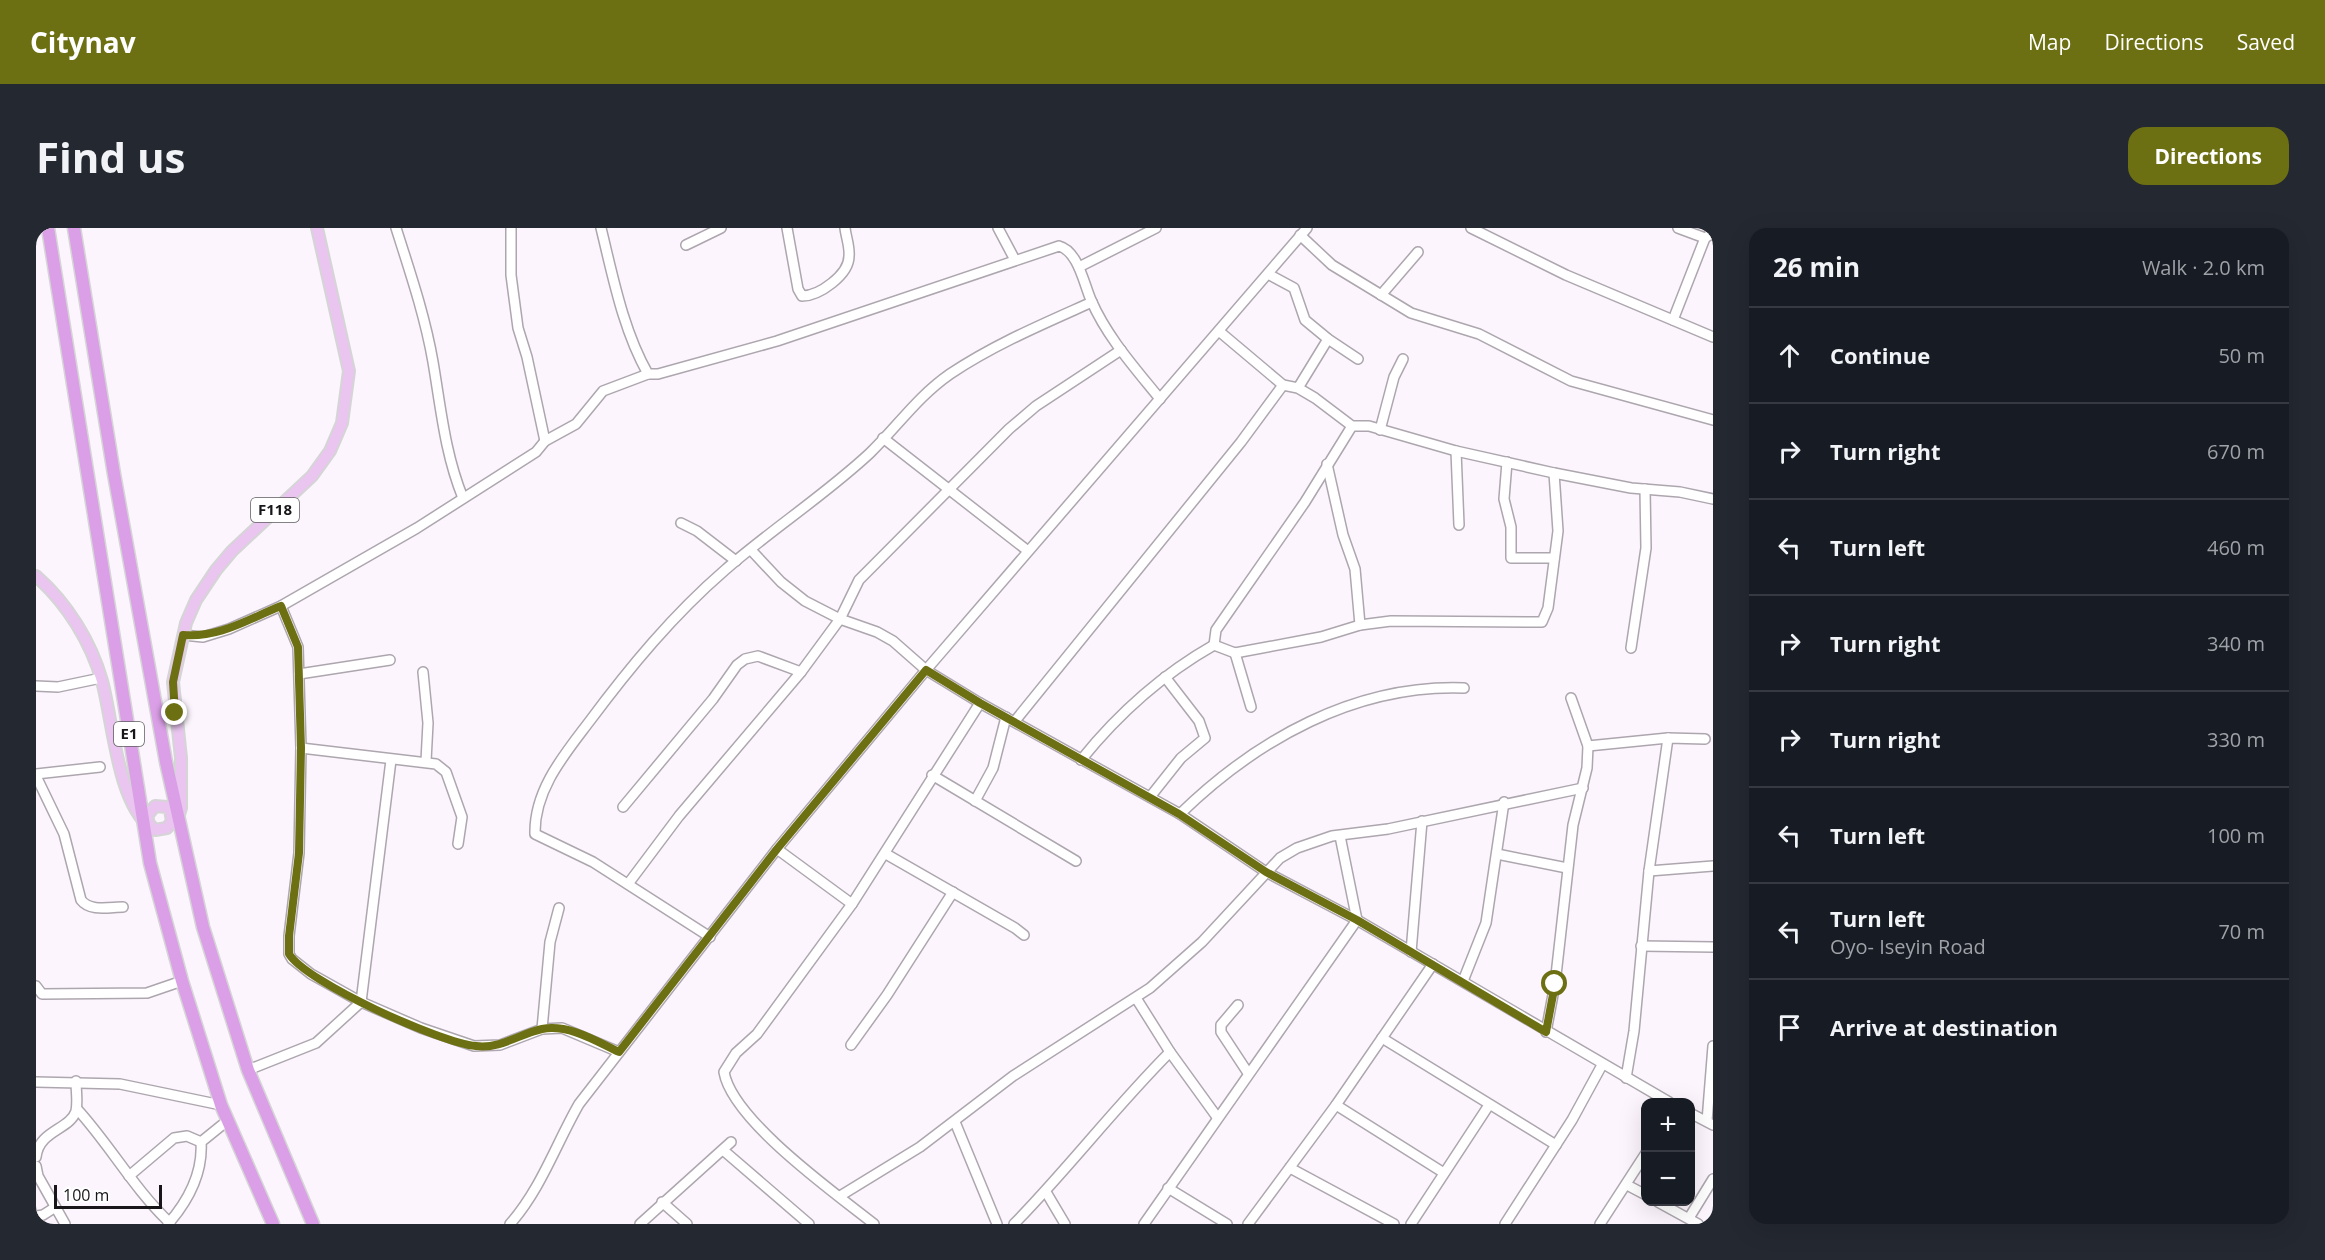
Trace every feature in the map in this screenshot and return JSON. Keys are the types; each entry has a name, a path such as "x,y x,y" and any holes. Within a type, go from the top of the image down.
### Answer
{"highway":[{"name":"E1","path":"48,228 147,816 150,863 182,981 221,1105 273,1224"},
{"name":"E1","path":"74,228 114,474 174,798 170,814 211,956 248,1070 312,1224"}],"main road":[{"name":"F118","path":"182,787 173,682 183,635 196,600 216,570 254,529 312,476 330,451 342,423 349,371 317,228"},
{"path":"36,576 73,618 101,678 129,792 159,831 170,814 174,798 182,787"},
{"path":"147,816 170,814 182,808 182,787"}],"street":[{"path":"396,228 422,310 445,440 452,470 463,498"},
{"path":"511,228 511,274 518,328 527,357 545,441"},
{"path":"601,228 615,287 639,358 648,374"},
{"path":"686,245 721,228"},
{"path":"787,228 798,289 802,296 806,296 819,293 842,272 850,258 845,228"},
{"path":"998,228 1015,260"},
{"path":"1078,267 1156,228"},
{"path":"1470,228 1566,275 1713,337"},
{"path":"1673,320 1709,235 1678,228"},
{"path":"510,1224 542,1180 553,1151 579,1104 777,849 926,670 1304,232 1332,266 1411,313 1479,334 1571,381 1713,420"},
{"path":"183,635 203,637 229,629 281,606 417,528 536,452 545,441 576,424 603,391 648,374 658,374 777,341 1059,246 1067,250 1078,267 1092,302 1121,350 1160,399"},
{"path":"1381,295 1418,252"},
{"path":"1268,274 1294,288 1305,320 1358,359"},
{"path":"710,937 628,884 535,834 535,822 544,791 555,767 627,671 676,616 736,561 870,453 911,405 957,369 1006,340 1092,302"},
{"path":"1220,332 1283,385 1298,388 1352,426 1380,430 1456,451 1554,473 1713,499"},
{"path":"1298,388 1328,339"},
{"path":"628,884 679,816 801,672 840,619 860,580 1036,406 1121,350"},
{"path":"1380,430 1394,377 1403,359"},
{"path":"975,801 993,768 1011,719 1241,442 1283,385"},
{"path":"1214,645 1216,630 1305,502 1352,426"},
{"path":"883,438 1028,551"},
{"path":"1456,451 1459,525"},
{"path":"1507,462 1504,499 1511,527 1511,558 1554,558"},
{"path":"1327,464 1343,535 1356,574 1360,625"},
{"path":"1214,645 1234,653 1321,637 1360,625 1391,621 1542,622 1548,608 1558,531 1554,473"},
{"path":"1631,648 1646,548 1645,489"},
{"path":"681,523 697,531 736,561"},
{"path":"751,550 781,582 806,601 840,619 877,632 893,641 926,670 980,703 1150,797 1266,872 1357,920 1602,1065 1663,1098"},
{"path":"281,606 298,647 301,748 299,853 289,954 311,974 361,1002 422,1028 474,1046 500,1045 542,1029 562,1028 619,1052"},
{"path":"1081,760 1107,726 1181,664 1214,645"},
{"path":"1234,653 1251,707"},
{"path":"623,807 713,699 737,665 745,659 758,656 801,672"},
{"path":"299,674 390,660"},
{"path":"423,672 428,723 426,761"},
{"path":"1150,797 1176,763 1205,738 1199,721 1165,677"},
{"path":"36,686 58,687 101,678"},
{"path":"1179,814 1230,768 1298,726 1356,704 1418,689 1464,688"},
{"path":"1546,1032 1555,984 1573,825 1583,788 1587,746 1571,698"},
{"path":"874,1224 757,1126 734,1097 725,1082 724,1072 736,1053 758,1034 852,904 886,854 932,775 980,703"},
{"path":"1587,746 1668,738 1705,740"},
{"path":"1626,1078 1634,1031 1649,871 1668,738"},
{"path":"301,748 391,760 426,761 436,764 446,772 462,817 458,844"},
{"path":"248,1070 316,1043 361,1002 391,760"},
{"path":"100,767 36,775 64,834 81,900 85,905 94,908 123,907"},
{"path":"932,775 1076,861"},
{"path":"840,1196 955,1122 1013,1077 1137,998 1202,942 1280,858 1305,844 1504,802 1583,788"},
{"path":"1463,981 1486,923 1504,802"},
{"path":"1411,952 1422,821"},
{"path":"1144,1224 1248,1073 1307,995 1357,920 1340,836"},
{"path":"777,849 852,904"},
{"path":"886,854 1024,936"},
{"path":"1497,854 1567,868"},
{"path":"1649,871 1713,866"},
{"path":"851,1045 887,995 953,892"},
{"path":"542,1029 550,942 559,908"},
{"path":"1641,946 1713,947"},
{"path":"1248,1224 1336,1105 1433,964"},
{"path":"36,987 42,994 147,993 182,981"},
{"path":"1137,998 1170,1052 1217,1117"},
{"path":"1238,1005 1221,1025 1221,1032 1248,1073"},
{"path":"1382,1038 1556,1145"},
{"path":"1695,1116 1710,1123 1713,1046"},
{"path":"1014,1224 1046,1192 1114,1112 1170,1052"},
{"path":"1505,1224 1556,1145 1602,1065"},
{"path":"36,1082 76,1082 152,1088 221,1105"},
{"path":"36,1157 37,1148 46,1137 73,1119 77,1109 76,1082"},
{"path":"1336,1105 1444,1173"},
{"path":"1411,1224 1489,1105"},
{"path":"77,1109 146,1200 169,1223 187,1200 202,1158 201,1142"},
{"path":"201,1142 227,1120"},
{"path":"955,1122 997,1224"},
{"path":"129,1176 174,1138 187,1136 201,1142"},
{"path":"640,1224 731,1142"},
{"path":"723,1150 809,1224"},
{"path":"1600,1224 1641,1161"},
{"path":"36,1166 38,1176 65,1224"},
{"path":"1290,1168 1394,1224"},
{"path":"1689,1218 1713,1179"},
{"path":"1627,1185 1641,1192"},
{"path":"1168,1188 1227,1224"},
{"path":"1046,1192 1065,1224"},
{"path":"662,1202 687,1224"},
{"path":"1666,1206 1698,1224"},
{"path":"36,1216 44,1215 54,1208"}],"route":[{"path":"175,713 173,682 183,635 203,637 229,629 281,606 298,647 301,748 299,853 289,954 311,974 361,1002 450,1039 474,1046 500,1045 542,1029 562,1028 619,1052 777,849 926,670 980,703 1179,814 1266,872 1357,920 1546,1032 1555,984"}]}
